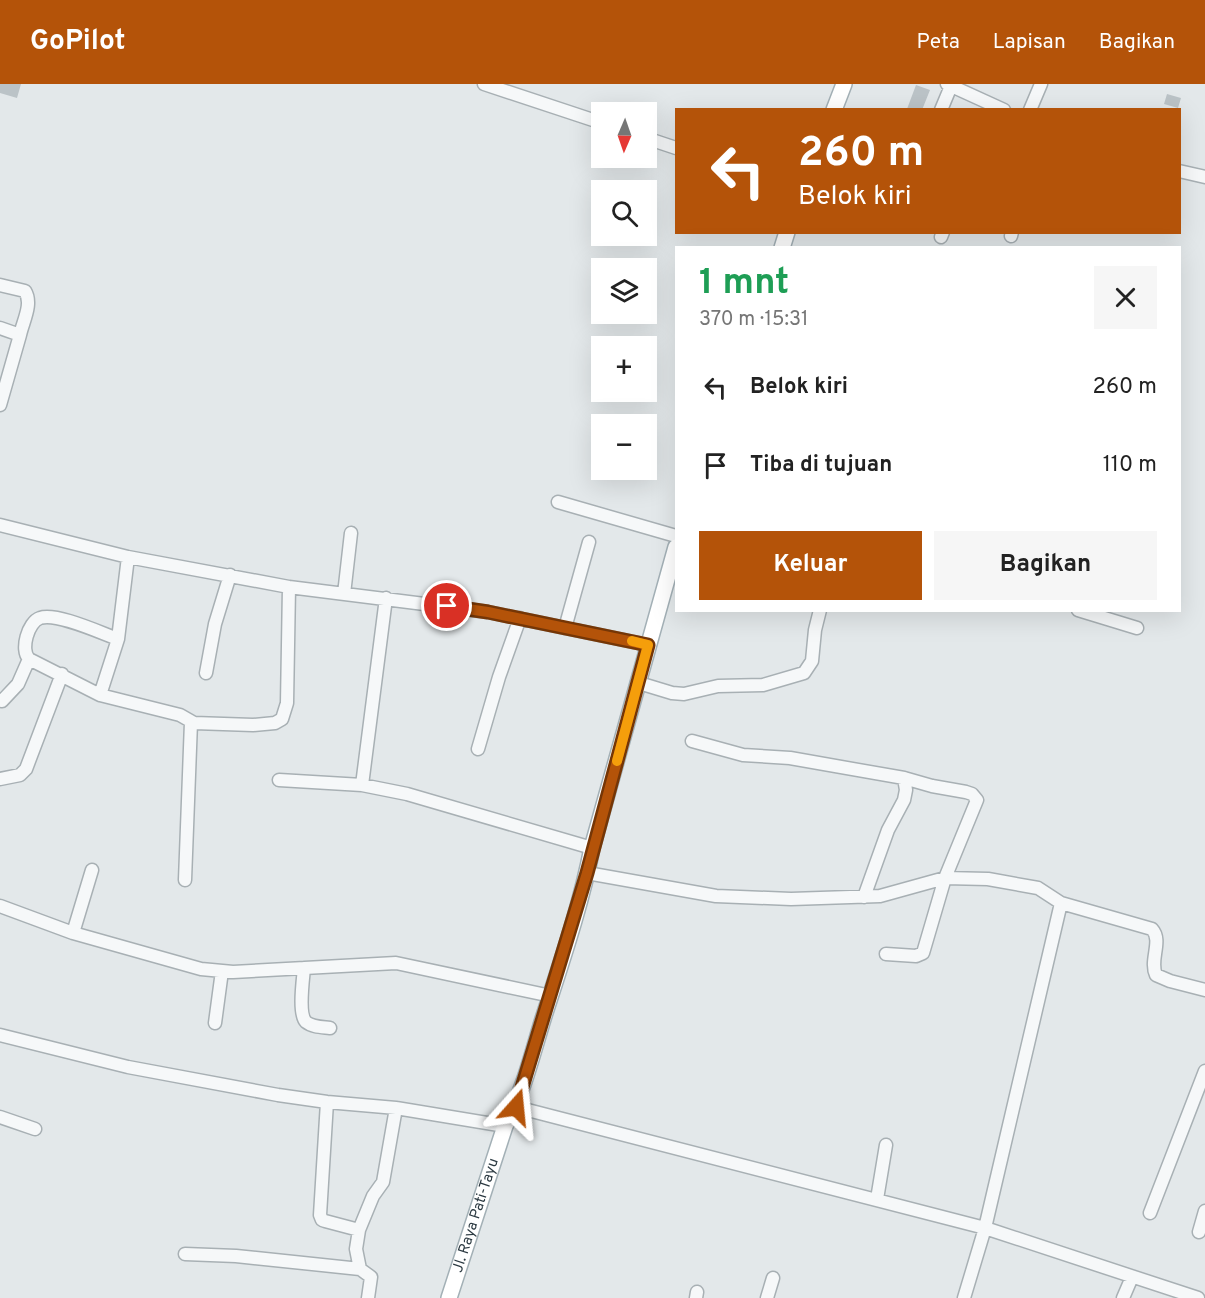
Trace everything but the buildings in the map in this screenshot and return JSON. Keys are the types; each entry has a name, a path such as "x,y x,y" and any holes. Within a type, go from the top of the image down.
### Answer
{"main road":[{"path":"835,108 844,84"},
{"name":"Jl. Raya Pati-Tayu","path":"449,1298 505,1126 516,1107 551,996 675,550"}],"street":[{"path":"484,84 591,119"},
{"path":"1031,108 1041,84"},
{"path":"942,108 949,85 990,106"},
{"path":"657,142 675,148"},
{"path":"1181,171 1205,177"},
{"path":"0,285 25,291 29,297 20,335 2,389 0,405"},
{"path":"0,328 20,335"},
{"path":"558,502 675,536"},
{"path":"0,525 128,557 289,587 488,612 648,645"},
{"path":"344,594 351,533"},
{"path":"565,628 589,542"},
{"path":"100,695 118,639 128,557"},
{"path":"206,673 215,624 230,575"},
{"path":"118,639 58,618 40,617 34,621 25,645 25,655 100,695 180,715 191,722 252,725 275,723 282,719 287,703 289,587"},
{"path":"362,784 386,598"},
{"path":"639,683 672,693 684,694 718,686 763,685 804,673 812,661 820,612"},
{"path":"1085,612 1137,628"},
{"path":"478,749 499,677 520,618"},
{"path":"2,701 18,684 29,658"},
{"path":"0,779 20,775 26,769 62,674"},
{"path":"184,880 191,722"},
{"path":"692,741 743,755 790,758 904,778 972,794 977,800 945,878 923,953 916,956 886,954"},
{"path":"864,897 888,831 904,800 906,790 904,778"},
{"path":"279,780 362,784 406,794 592,848"},
{"path":"73,933 92,870"},
{"path":"587,873 716,896 791,899 880,897 945,878 988,879 1026,884 1038,888 1061,903 1152,928 1156,937 1154,967 1156,975 1205,990"},
{"path":"964,1298 985,1228 1061,903"},
{"path":"0,906 73,933 201,969 222,971 396,963 551,996"},
{"path":"304,968 303,1016 307,1023 330,1028"},
{"path":"215,1023 222,971"},
{"path":"0,1035 129,1066 327,1102 396,1108 505,1126"},
{"path":"1150,1213 1205,1071"},
{"path":"327,1102 320,1215 322,1220 359,1230"},
{"path":"516,1107 985,1228 1198,1298"},
{"path":"360,1269 356,1249 359,1230 373,1196 383,1182 396,1108"},
{"path":"0,1117 35,1129"},
{"path":"877,1199 886,1145"},
{"path":"1200,1232 1205,1211"},
{"path":"185,1254 236,1256 360,1269 371,1277 368,1298"},
{"path":"1123,1298 1132,1277"},
{"path":"767,1298 772,1278"}],"slow traffic":[{"path":"617,761 648,645 632,641"}],"route":[{"path":"447,606 488,612 648,645 587,873 516,1107"}]}
